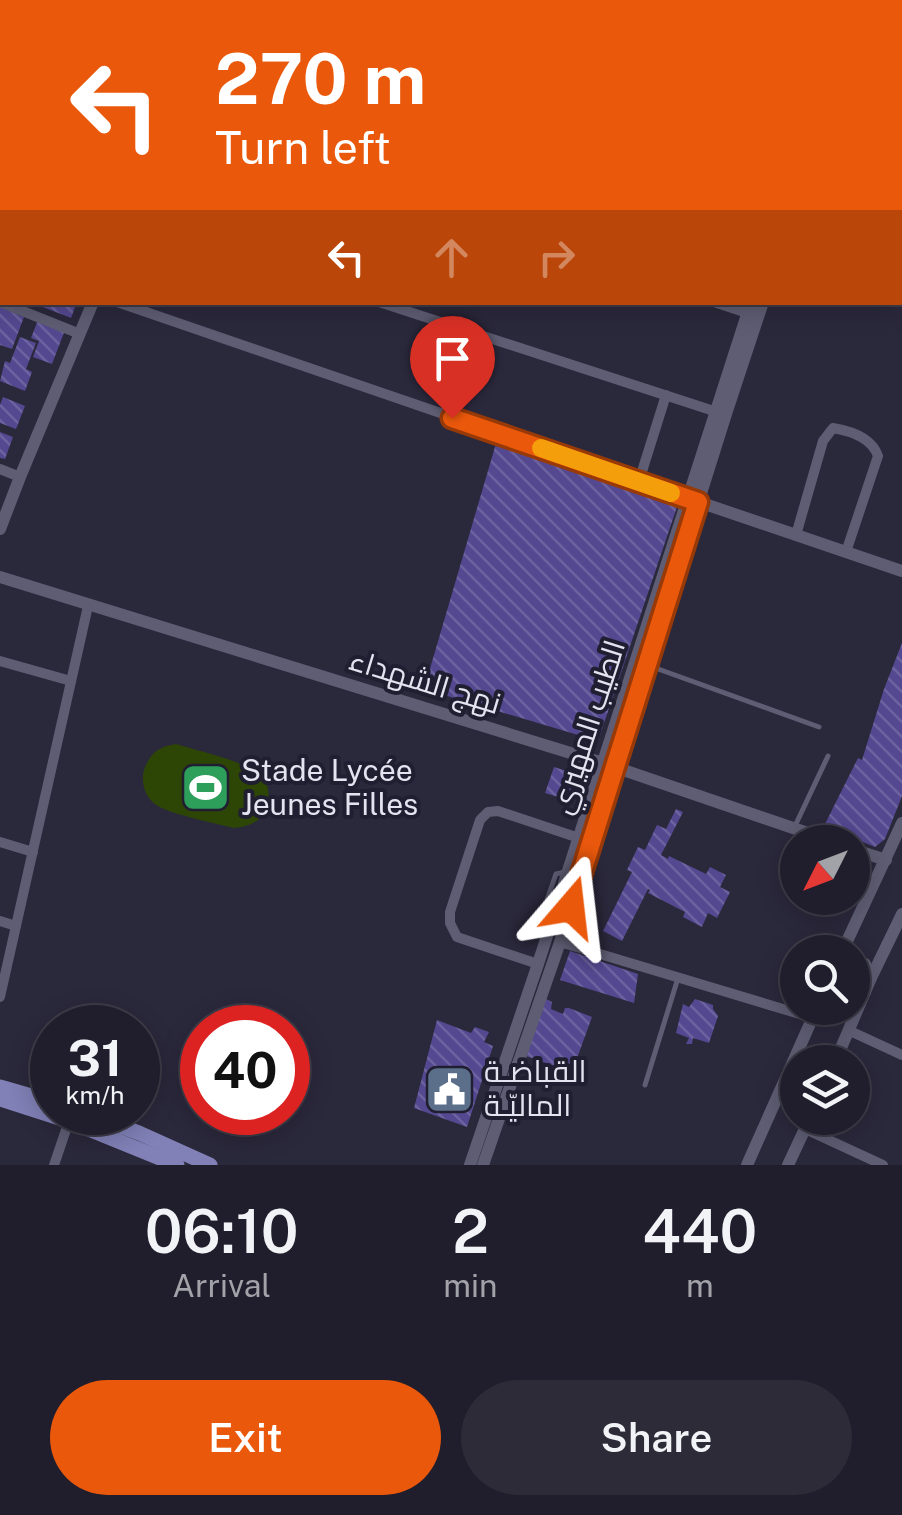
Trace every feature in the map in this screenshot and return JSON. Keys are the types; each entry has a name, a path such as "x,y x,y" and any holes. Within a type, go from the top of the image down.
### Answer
{"main road":[{"path":"0,1086 30,1095"},
{"path":"0,1099 30,1106"},
{"path":"114,1135 177,1165"},
{"path":"143,1135 199,1163"}],"street":[{"path":"8,305 80,334"},
{"path":"0,530 92,305"},
{"path":"126,305 902,571"},
{"path":"387,305 720,413"},
{"path":"720,413 762,305"},
{"path":"482,1165 560,942 609,765 647,665 749,308"},
{"path":"638,482 666,395"},
{"path":"796,535 825,437 832,428 852,433 873,445 878,456 846,552"},
{"path":"0,469 20,476"},
{"name":"الطيب المهيري","path":"470,1165 579,838 609,765 693,500"},
{"name":"نهج الشهداء","path":"0,577 609,765 782,825"},
{"path":"0,998 88,606"},
{"path":"0,661 71,681"},
{"path":"538,964 457,938 450,912 480,820 488,812 498,811 579,838"},
{"path":"850,935 902,823"},
{"path":"0,842 33,852"},
{"path":"870,855 886,860"},
{"path":"871,978 902,914"},
{"path":"0,921 16,926"},
{"path":"560,942 780,1004"},
{"path":"746,1165 810,1025"},
{"path":"844,1045 851,1025"},
{"path":"850,1031 902,1055"},
{"path":"54,1165 68,1135"},
{"path":"788,1165 802,1135"},
{"path":"829,1135 883,1165"}],"lane":[{"path":"647,665 818,727"},
{"path":"796,825 828,756"},
{"path":"645,1085 678,978"}],"green space":[{"name":"Stade Lycée Jeunes Filles","path":"176,744 259,773 269,795 260,818 234,828 174,813 153,803 144,788 146,765 158,750"}],"building":[{"path":"38,305 76,305 71,318"},
{"path":"0,307 24,317 12,349 0,345"},
{"path":"38,320 65,330 52,364 33,357 39,341 31,338"},
{"path":"20,337 36,343 26,369 32,372 25,391 0,381 5,361 10,363"},
{"path":"3,397 25,406 16,429 0,423"},
{"path":"0,432 13,437 5,459 0,458"},
{"path":"497,440 678,504 598,741 424,689"},
{"path":"902,643 902,796 885,839 875,847 870,845 870,825 824,825 858,758 862,760"},
{"path":"554,767 576,774 568,800 545,793"},
{"path":"676,809 683,812 661,855 706,874 710,867 726,875 720,887 730,892 717,918 708,913 702,927 683,917 685,912 648,893 648,889 622,941 603,931 632,872 627,870 638,847 645,850 657,825 666,829"},
{"path":"570,951 638,974 634,1003 560,980"},
{"path":"544,998 552,1002 551,1009 563,1014 569,1008 592,1017 572,1072 526,1056"},
{"path":"695,999 713,1005 718,1016 709,1043 693,1038 692,1044 686,1044 689,1038 676,1033 683,1004 689,1007"},
{"name":"القباضـة الماليّـة","path":"437,1020 471,1033 475,1027 489,1032 484,1042 493,1046 467,1127 414,1108"}],"slow traffic":[{"path":"541,448 671,493"}],"place":[{"name":"Stade Lycée Jeunes Filles","path":"206,788"},
{"name":"القباضـة الماليّـة","path":"449,1089"}],"route":[{"path":"452,418 698,502 571,907"}]}
